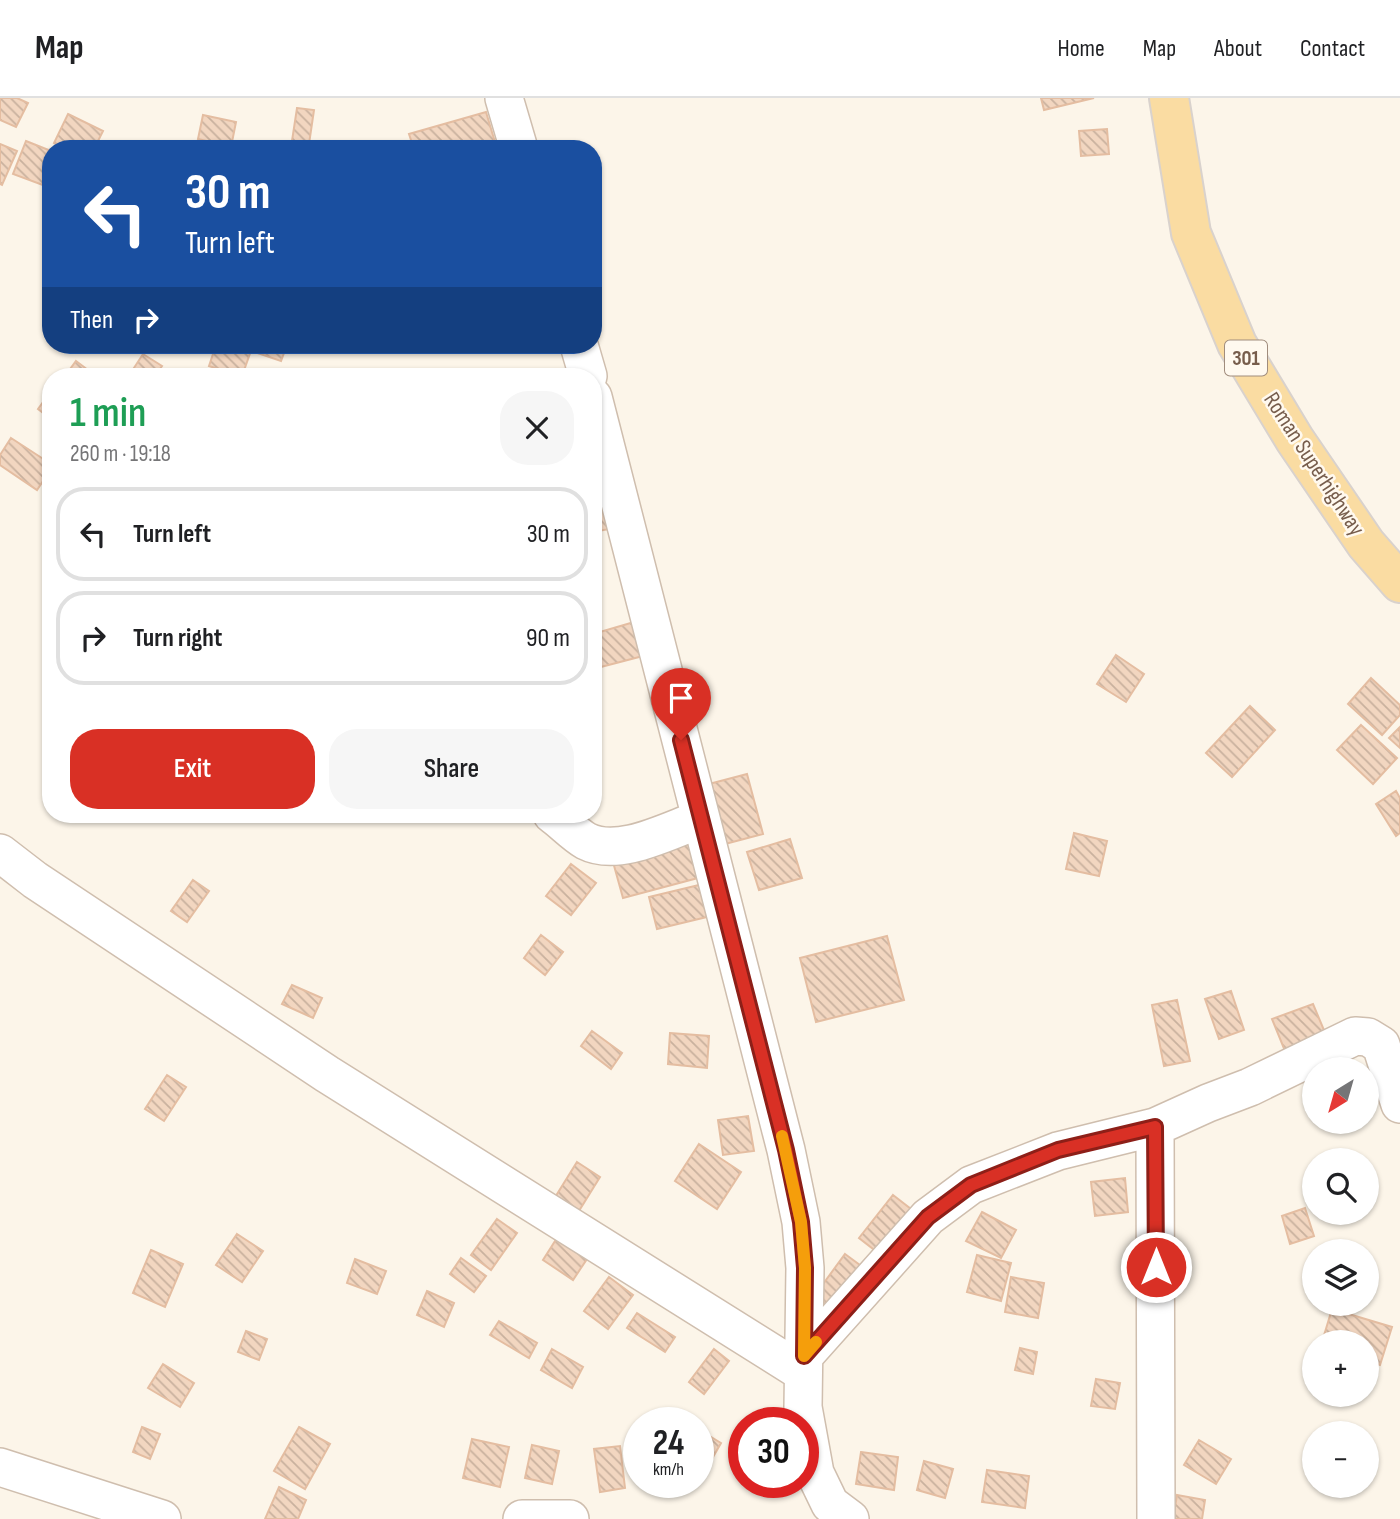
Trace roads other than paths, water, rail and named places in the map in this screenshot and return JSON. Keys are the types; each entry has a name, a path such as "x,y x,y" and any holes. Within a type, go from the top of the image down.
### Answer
{"main road":[{"name":"Roman Superhighway","path":"1169,98 1191,233 1237,344 1295,440 1358,533 1400,583"}],"street":[{"path":"504,98 516,140"},
{"path":"602,432 786,1150 801,1222 805,1268 803,1407 815,1473 830,1504 850,1519"},
{"path":"563,823 585,841 605,848 622,847 701,819"},
{"path":"0,853 35,880 327,1074 803,1364"},
{"path":"803,1364 928,1217 971,1185 1058,1150 1155,1127 1250,1087 1355,1036 1368,1037 1381,1045 1400,1104"},
{"path":"1155,1127 1156,1519"},
{"path":"0,1466 162,1519"},
{"path":"522,1519 570,1519"}]}
